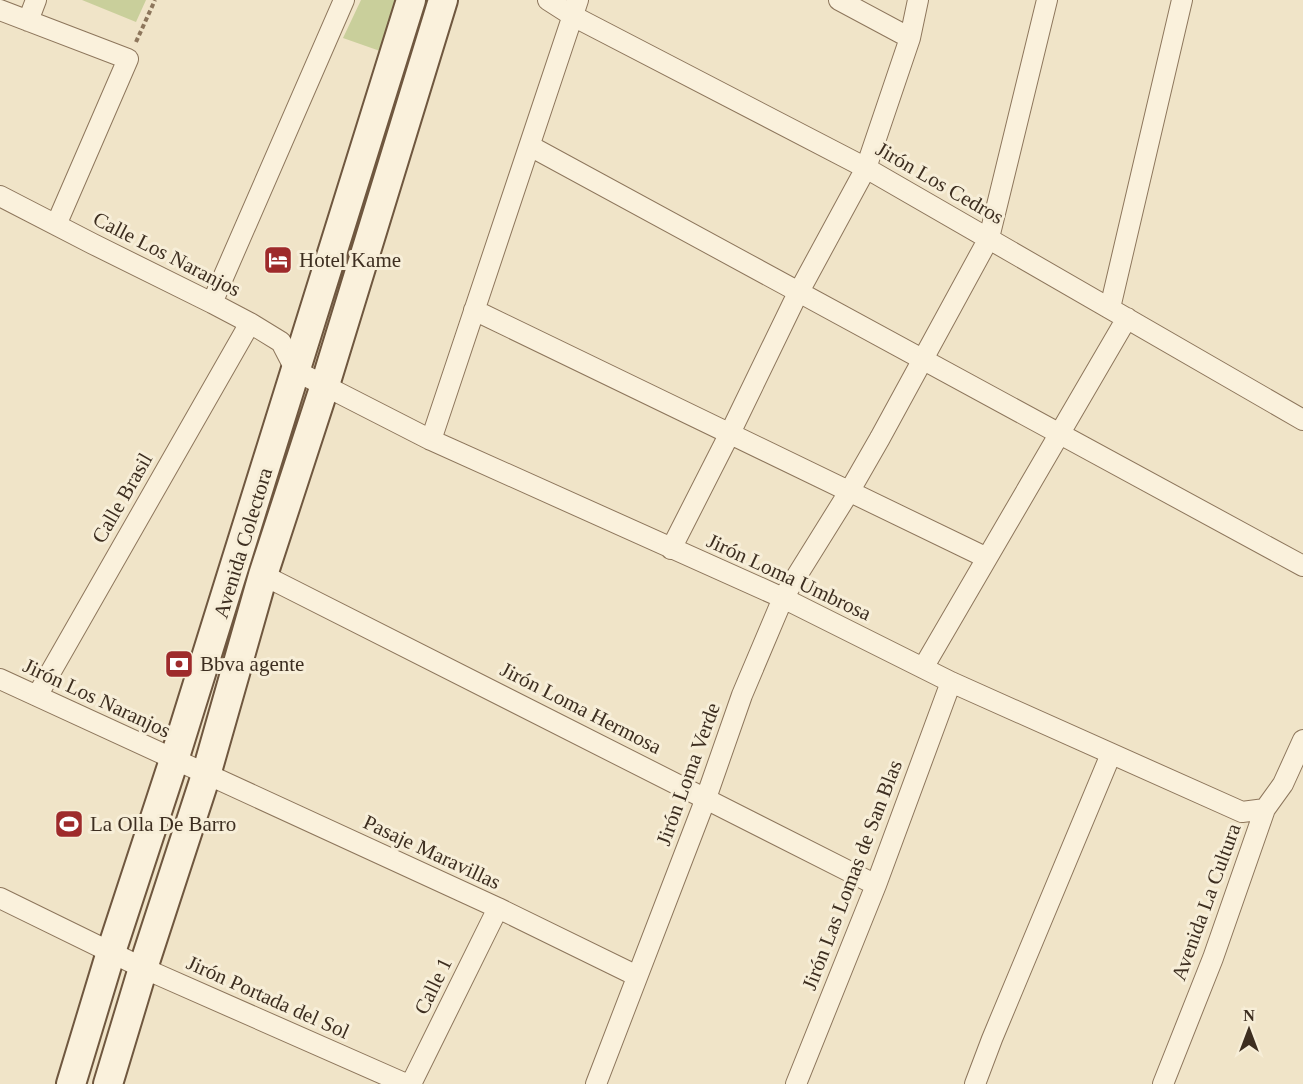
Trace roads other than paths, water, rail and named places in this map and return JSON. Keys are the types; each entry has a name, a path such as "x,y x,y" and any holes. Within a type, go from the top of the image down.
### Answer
{"street":[{"path":"28,21 36,0"},
{"path":"212,303 344,0"},
{"name":"Avenida Colectora","path":"71,1084 411,0"},
{"name":"Avenida Colectora","path":"108,1084 206,775 263,575 325,385 443,0"},
{"name":"Jirón Los Cedros","path":"548,0 576,8 866,168 1303,420"},
{"path":"839,0 910,38"},
{"path":"671,549 798,292 866,168 910,38 918,0"},
{"name":"Jirón Loma Verde","path":"596,1084 706,798 742,695 783,598 849,492 989,238 1047,0"},
{"path":"922,668 1059,434 1119,313 1182,0"},
{"path":"430,440 576,8"},
{"path":"0,10 128,59 56,225"},
{"path":"530,146 1303,566"},
{"name":"Calle Los Naranjos","path":"0,196 250,323 281,342 296,371"},
{"path":"474,310 987,558"},
{"name":"Calle Brasil","path":"37,696 250,323"},
{"name":"Jirón Loma Umbrosa","path":"296,371 430,440 783,598 951,682 1242,812 1265,809"},
{"name":"Jirón Loma Hermosa","path":"263,575 876,885"},
{"name":"Jirón Los Naranjos","path":"0,679 206,775"},
{"name":"Jirón Las Lomas de San Blas","path":"796,1084 876,885 951,682"},
{"name":"Avenida La Cultura","path":"1163,1084 1213,958 1265,809 1283,784 1303,740"},
{"path":"975,1084 1111,754"},
{"name":"Pasaje Maravillas","path":"206,775 498,908 637,976"},
{"name":"Jirón Portada del Sol","path":"0,898 143,968 406,1084"},
{"name":"Calle 1","path":"411,1084 498,908"}],"place":[{"name":"Hotel Kame","path":"278,260"},
{"name":"Bbva agente","path":"179,664"},
{"name":"La Olla De Barro","path":"69,824"}]}
